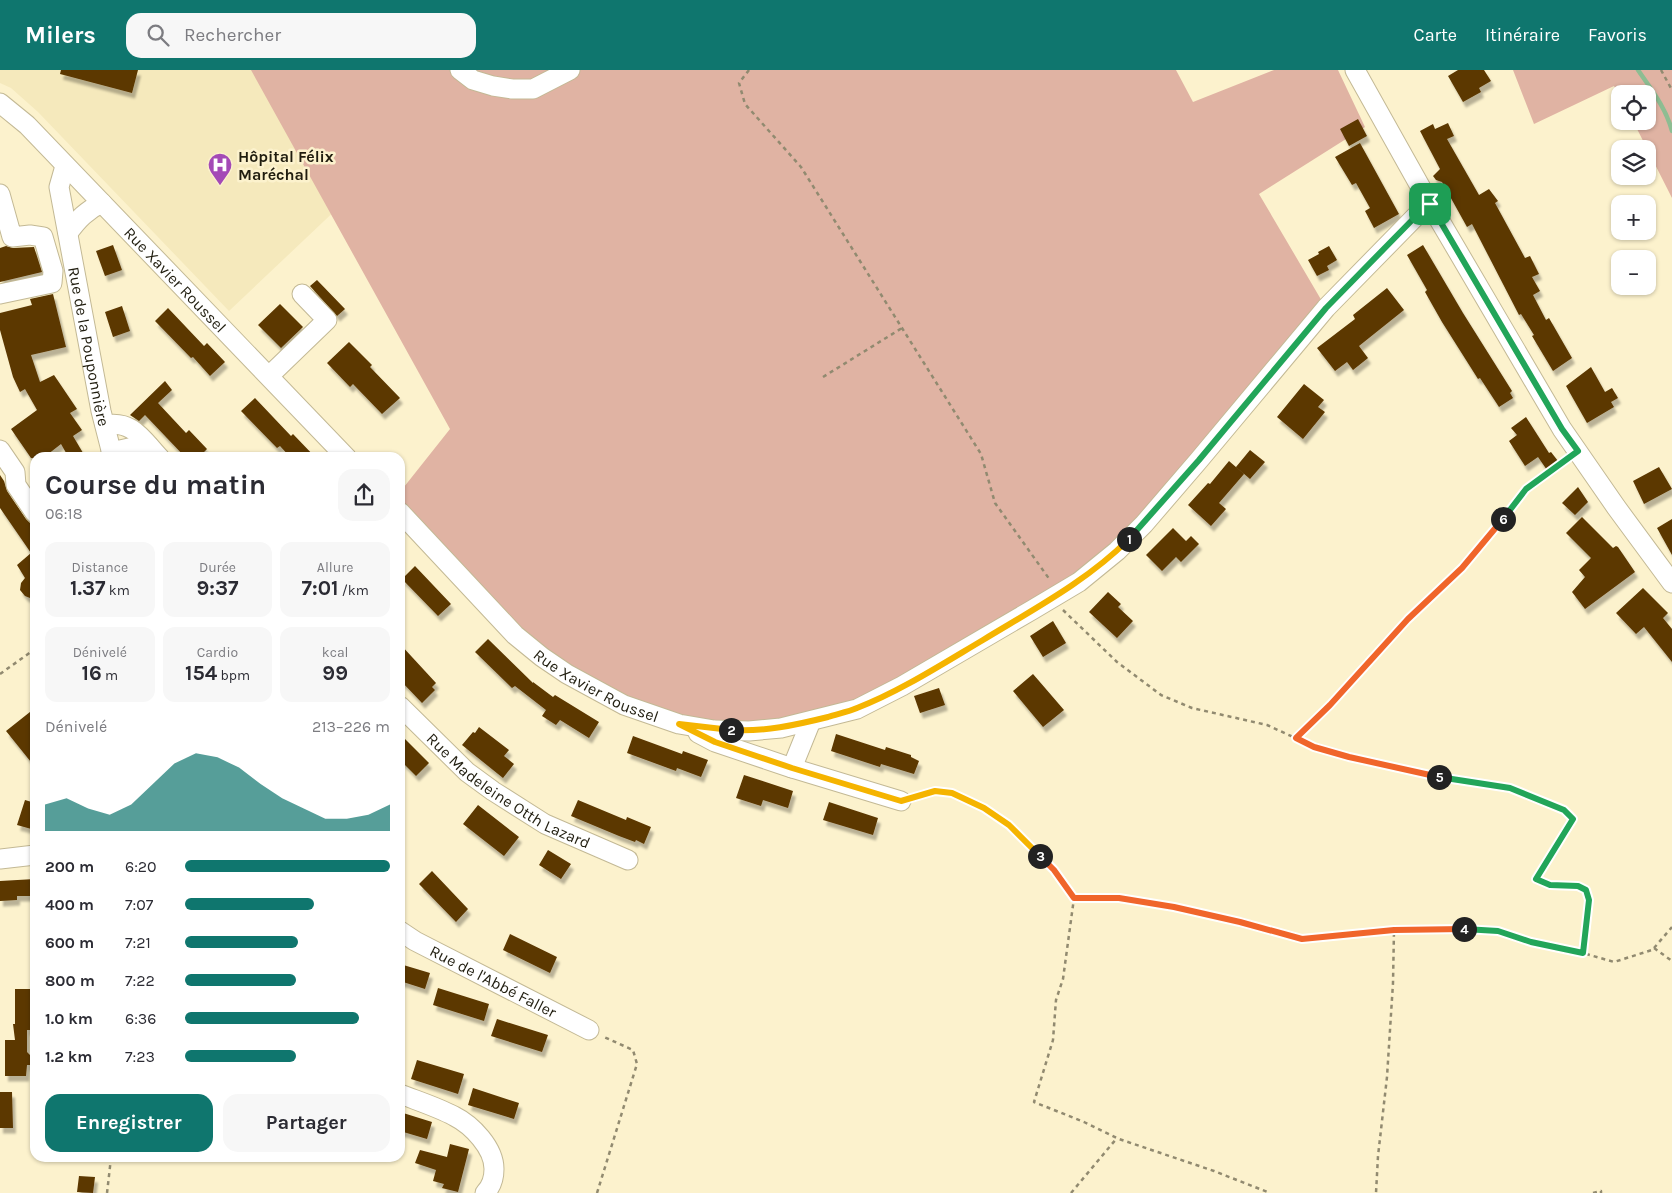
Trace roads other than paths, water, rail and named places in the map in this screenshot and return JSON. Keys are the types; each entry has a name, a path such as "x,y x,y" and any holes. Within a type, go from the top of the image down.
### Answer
{"street":[{"path":"460,70 473,80 512,89 533,89 570,70"},
{"path":"1355,70 1430,204 1562,429 1672,583"},
{"name":"Rue Xavier Roussel","path":"0,104 27,125 342,452"},
{"name":"Rue de la Pouponnière","path":"65,166 59,187 111,452"},
{"path":"0,194 12,237 30,235 43,237 53,270 52,284 0,294"},
{"path":"68,233 78,219 88,210 102,202"},
{"name":"Rue Xavier Roussel","path":"405,517 515,635 567,674 624,705 679,724 714,730 749,731 781,728 857,709 902,686 1079,582 1117,551 1144,524 1326,308 1430,204"},
{"path":"269,376 327,320 302,294"},
{"path":"105,425 121,424 134,428 154,452"},
{"path":"121,452 138,446 154,452"},
{"path":"0,450 15,472 16,485 30,506"},
{"name":"Rue Madeleine Otth Lazard","path":"405,711 467,772 493,791 545,824 628,860"},
{"path":"792,768 811,721"},
{"path":"679,724 715,742 792,768 901,801"},
{"path":"0,860 30,855"},
{"name":"Rue de l'Abbé Faller","path":"405,934 589,1030"},
{"path":"405,1096 455,1116 474,1131 487,1146 494,1163 494,1177 484,1193"}],"waterway":[{"path":"1638,70 1662,107 1672,131"}],"place":[{"name":"Hôpital Félix Maréchal","path":"220,186"}]}
